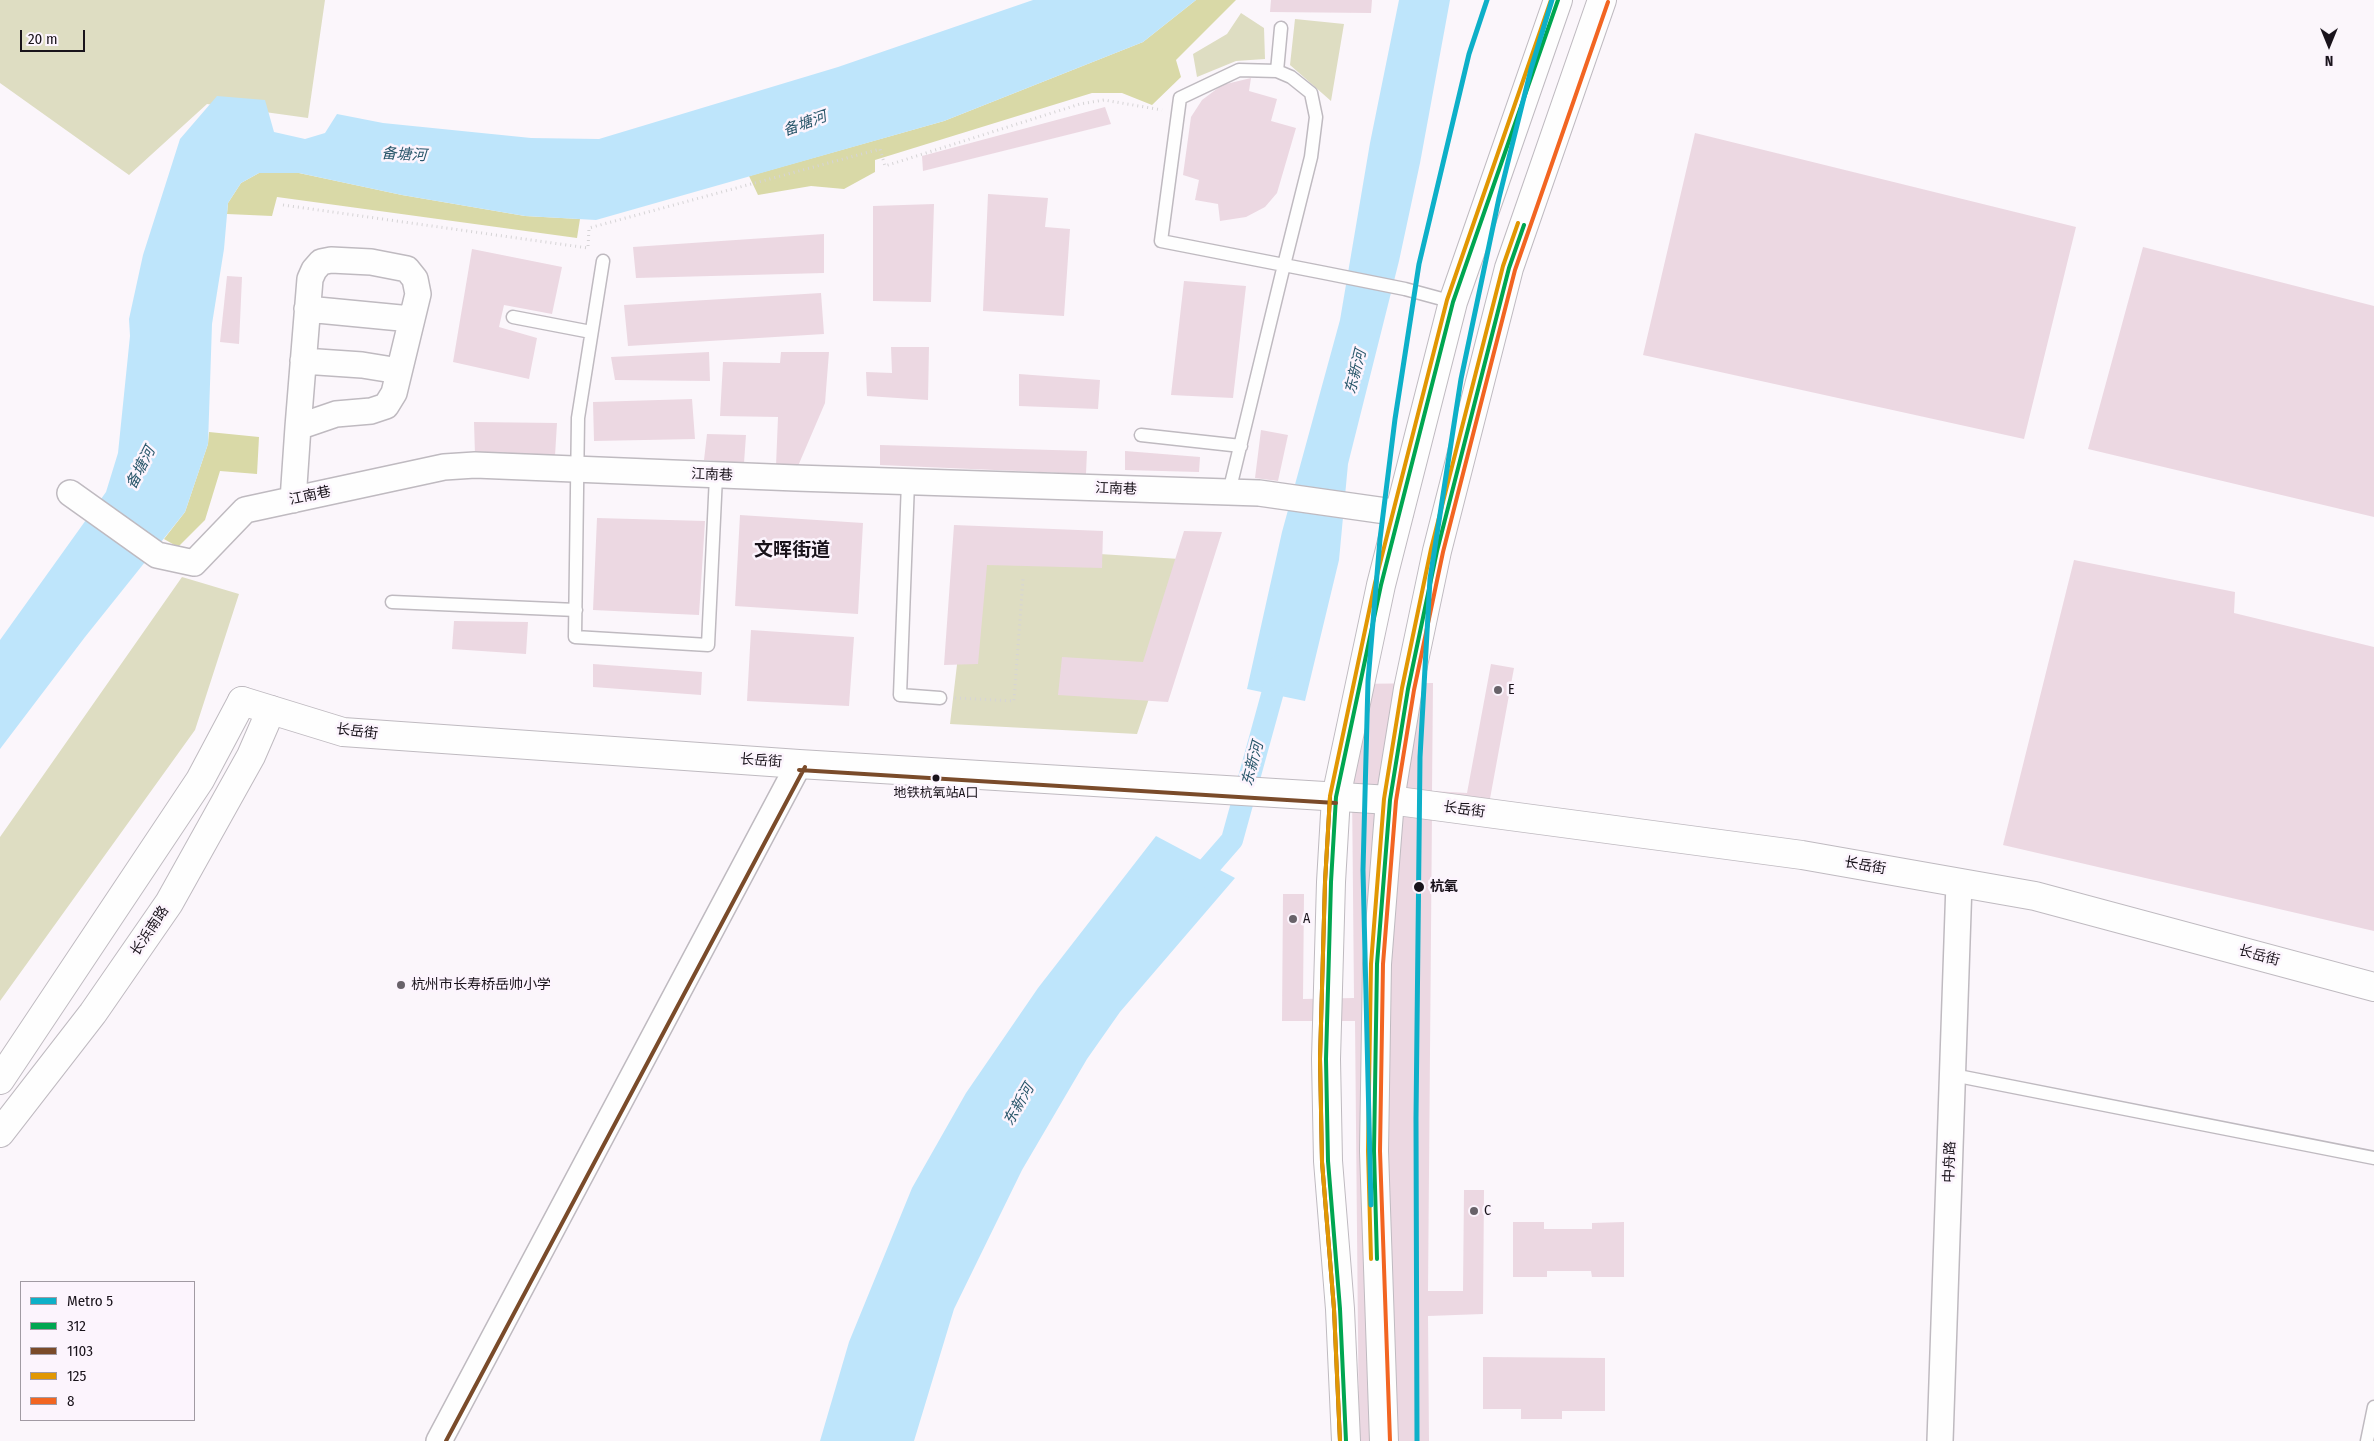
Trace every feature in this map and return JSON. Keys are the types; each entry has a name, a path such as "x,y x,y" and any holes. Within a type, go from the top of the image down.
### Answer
{"main road":[{"path":"1346,1441 1340,1309 1328,1161 1326,1059 1331,882 1336,797 1381,585 1453,302 1558,0"},
{"path":"1384,1441 1374,1151 1377,964 1390,800 1408,689 1436,551 1509,268 1602,0"},
{"name":"长岳街","path":"0,1080 200,780 242,701 343,732 799,764 1390,800 1802,856 2035,896 2374,987"},
{"name":"长浜南路","path":"0,1133 94,1013 169,903 251,756 271,710"}],"street":[{"path":"293,500 298,427 307,309 310,279 321,262 331,260 371,262 407,269 415,280 418,294 394,393 386,406 371,410 336,414 298,427"},
{"path":"307,309 411,319"},
{"path":"303,361 362,365 399,371"},
{"name":"江南巷","path":"79,499 157,555 194,563 245,510 444,467 475,465 716,476 1259,493 1400,513"},
{"path":"439,1441 799,764"},
{"name":"中舟路","path":"1940,1441 1960,883"}],"lane":[{"path":"1277,71 1281,28"},
{"path":"1229,492 1284,266 1311,157 1316,117 1311,93 1291,76 1277,71 1239,70 1180,98 1161,241 1284,266 1405,289 1453,302"},
{"path":"603,261 578,418 575,637 708,645 716,476"},
{"path":"513,317 592,332"},
{"path":"1141,435 1240,446"},
{"path":"908,482 900,695 940,698"},
{"path":"392,602 576,610"},
{"path":"1953,1074 2374,1158"},
{"path":"2367,1441 2374,1407"}],"path":[{"path":"283,205 588,248 589,228 880,149 885,166 1080,104 1104,100 1178,114"},
{"path":"940,698 1014,701 1023,579"}],"green space":[{"path":"0,0 325,0 308,118 207,104 129,175 0,83"},
{"path":"1196,0 1236,0 1176,60 1181,77 1152,105 1122,93 1092,93 875,160 875,172 844,189 811,186 758,195 749,176 944,121 1143,42"},
{"path":"1241,13 1264,28 1265,59 1236,61 1197,77 1193,54 1227,34"},
{"path":"1295,19 1344,24 1331,101 1290,65"},
{"path":"259,173 299,173 402,195 525,216 580,219 577,238 277,197 272,216 227,214 228,203 241,183"},
{"path":"209,432 259,437 257,474 220,471 205,520 178,547 164,539 185,512 208,444"},
{"path":"971,546 1196,560 1137,734 950,724"},
{"path":"182,577 239,594 195,730 0,1001 0,837"}],"water":[{"name":"备塘河","path":"1033,0 1196,0 1143,42 944,121 596,220 525,216 402,195 299,173 259,173 241,183 228,203 224,249 212,324 208,444 185,512 85,637 0,749 0,640 106,492 118,453 130,336 129,319 143,255 180,139 217,96 265,100 274,132 305,139 325,133 337,114 383,123 531,138 599,139 838,67"},
{"path":"1399,0 1450,0 1420,163 1399,261 1348,464 1339,560 1305,701 1247,689 1282,532 1340,320 1370,143"},
{"path":"1156,836 1235,878 1120,1012 1087,1059 1022,1170 954,1309 914,1441 820,1441 849,1342 912,1188 966,1093 1038,988"}],"building":[{"path":"1271,0 1372,0 1371,13 1270,12"},
{"path":"1251,78 1249,91 1277,99 1271,121 1296,128 1277,193 1265,207 1246,217 1220,221 1218,204 1195,200 1199,180 1183,175 1191,117 1202,100 1222,85"},
{"path":"1105,107 1111,124 923,171 922,156"},
{"path":"1695,133 2076,227 2024,439 1643,355"},
{"path":"988,194 1048,198 1045,227 1070,229 1064,316 983,311"},
{"path":"934,204 931,302 873,301 873,206"},
{"path":"824,234 824,273 636,278 633,247"},
{"path":"2143,247 2374,306 2374,517 2088,449"},
{"path":"472,249 562,267 552,314 504,305 499,327 537,338 529,379 453,362"},
{"path":"227,276 242,277 239,344 220,342"},
{"path":"1184,281 1246,286 1233,398 1171,395"},
{"path":"821,293 824,334 628,346 624,305"},
{"path":"891,347 929,347 928,400 867,396 866,372 892,373"},
{"path":"709,352 710,381 615,380 611,357"},
{"path":"781,352 829,352 825,403 798,466 776,466 778,417 720,416 723,362 780,363"},
{"path":"1019,374 1100,380 1098,409 1019,406"},
{"path":"692,399 695,439 594,441 593,402"},
{"path":"474,422 557,423 555,456 475,455"},
{"path":"1261,430 1288,435 1278,481 1255,478"},
{"path":"707,434 746,435 744,463 704,460"},
{"path":"880,445 1087,451 1086,474 880,465"},
{"path":"1125,451 1200,457 1199,472 1125,470"},
{"path":"740,515 863,523 858,614 735,606"},
{"path":"597,518 705,521 699,615 593,610"},
{"path":"954,525 1103,531 1102,568 987,565 978,664 944,665"},
{"path":"1184,531 1222,532 1168,702 1058,695 1062,657 1143,662"},
{"path":"2074,560 2235,592 2234,613 2374,647 2374,931 2003,845"},
{"path":"454,621 528,622 526,654 452,649"},
{"path":"751,630 854,637 849,706 747,701"},
{"path":"593,664 702,672 701,695 593,687"},
{"name":"杭氧","path":"1491,664 1514,668 1487,815 1432,813 1428,1291 1463,1291 1464,1190 1484,1190 1483,1314 1428,1316 1429,1441 1359,1441 1355,1021 1282,1021 1283,894 1304,894 1303,999 1354,998 1351,684 1433,683 1432,791 1467,793"},
{"path":"1513,1222 1544,1222 1544,1229 1592,1229 1592,1223 1624,1222 1624,1277 1592,1277 1591,1271 1547,1271 1547,1277 1513,1277"},
{"path":"1483,1357 1605,1358 1605,1411 1562,1411 1562,1419 1521,1419 1521,1409 1483,1409"}],"waterway":[{"name":"东新河","path":"1191,887 1232,840 1280,666"}],"metro line":[{"name":"5","path":"1371,1205 1363,870 1368,681 1380,539 1395,419 1419,264 1469,54 1487,0"},
{"name":"5","path":"1417,1441 1416,1118 1420,757 1430,579 1461,379 1499,198 1531,69 1552,0"}],"transit line":[{"name":"125","path":"1340,1441 1334,1309 1322,1162 1320,1059 1325,882 1330,796 1375,583 1447,300 1551,0"},
{"name":"312","path":"1346,1441 1340,1309 1328,1161 1326,1059 1331,882 1336,797 1381,585 1453,302 1558,0"},
{"name":"8","path":"1390,1441 1380,1151 1383,964 1396,801 1414,690 1443,552 1515,270 1608,2"},
{"name":"125","path":"1371,1259 1368,1151 1371,964 1384,799 1402,688 1431,549 1503,266 1518,223"},
{"name":"312","path":"1377,1259 1374,1151 1377,964 1390,800 1408,689 1437,551 1509,268 1524,225"},
{"name":"1103","path":"446,1441 805,767"},
{"name":"1103","path":"799,770 1336,803"},
{"name":"1103","path":"1330,797 1325,882 1320,1059 1322,1162 1334,1309 1340,1441"}],"place":[{"name":"E","path":"1498,690"},
{"name":"地铁杭氧站A口","path":"936,778"},
{"name":"杭氧","path":"1419,887"},
{"name":"A","path":"1293,919"},
{"name":"杭州市长寿桥岳帅小学","path":"401,985"},
{"name":"C","path":"1474,1211"}],"district":[{"name":"文晖街道","path":"792,551"}]}
